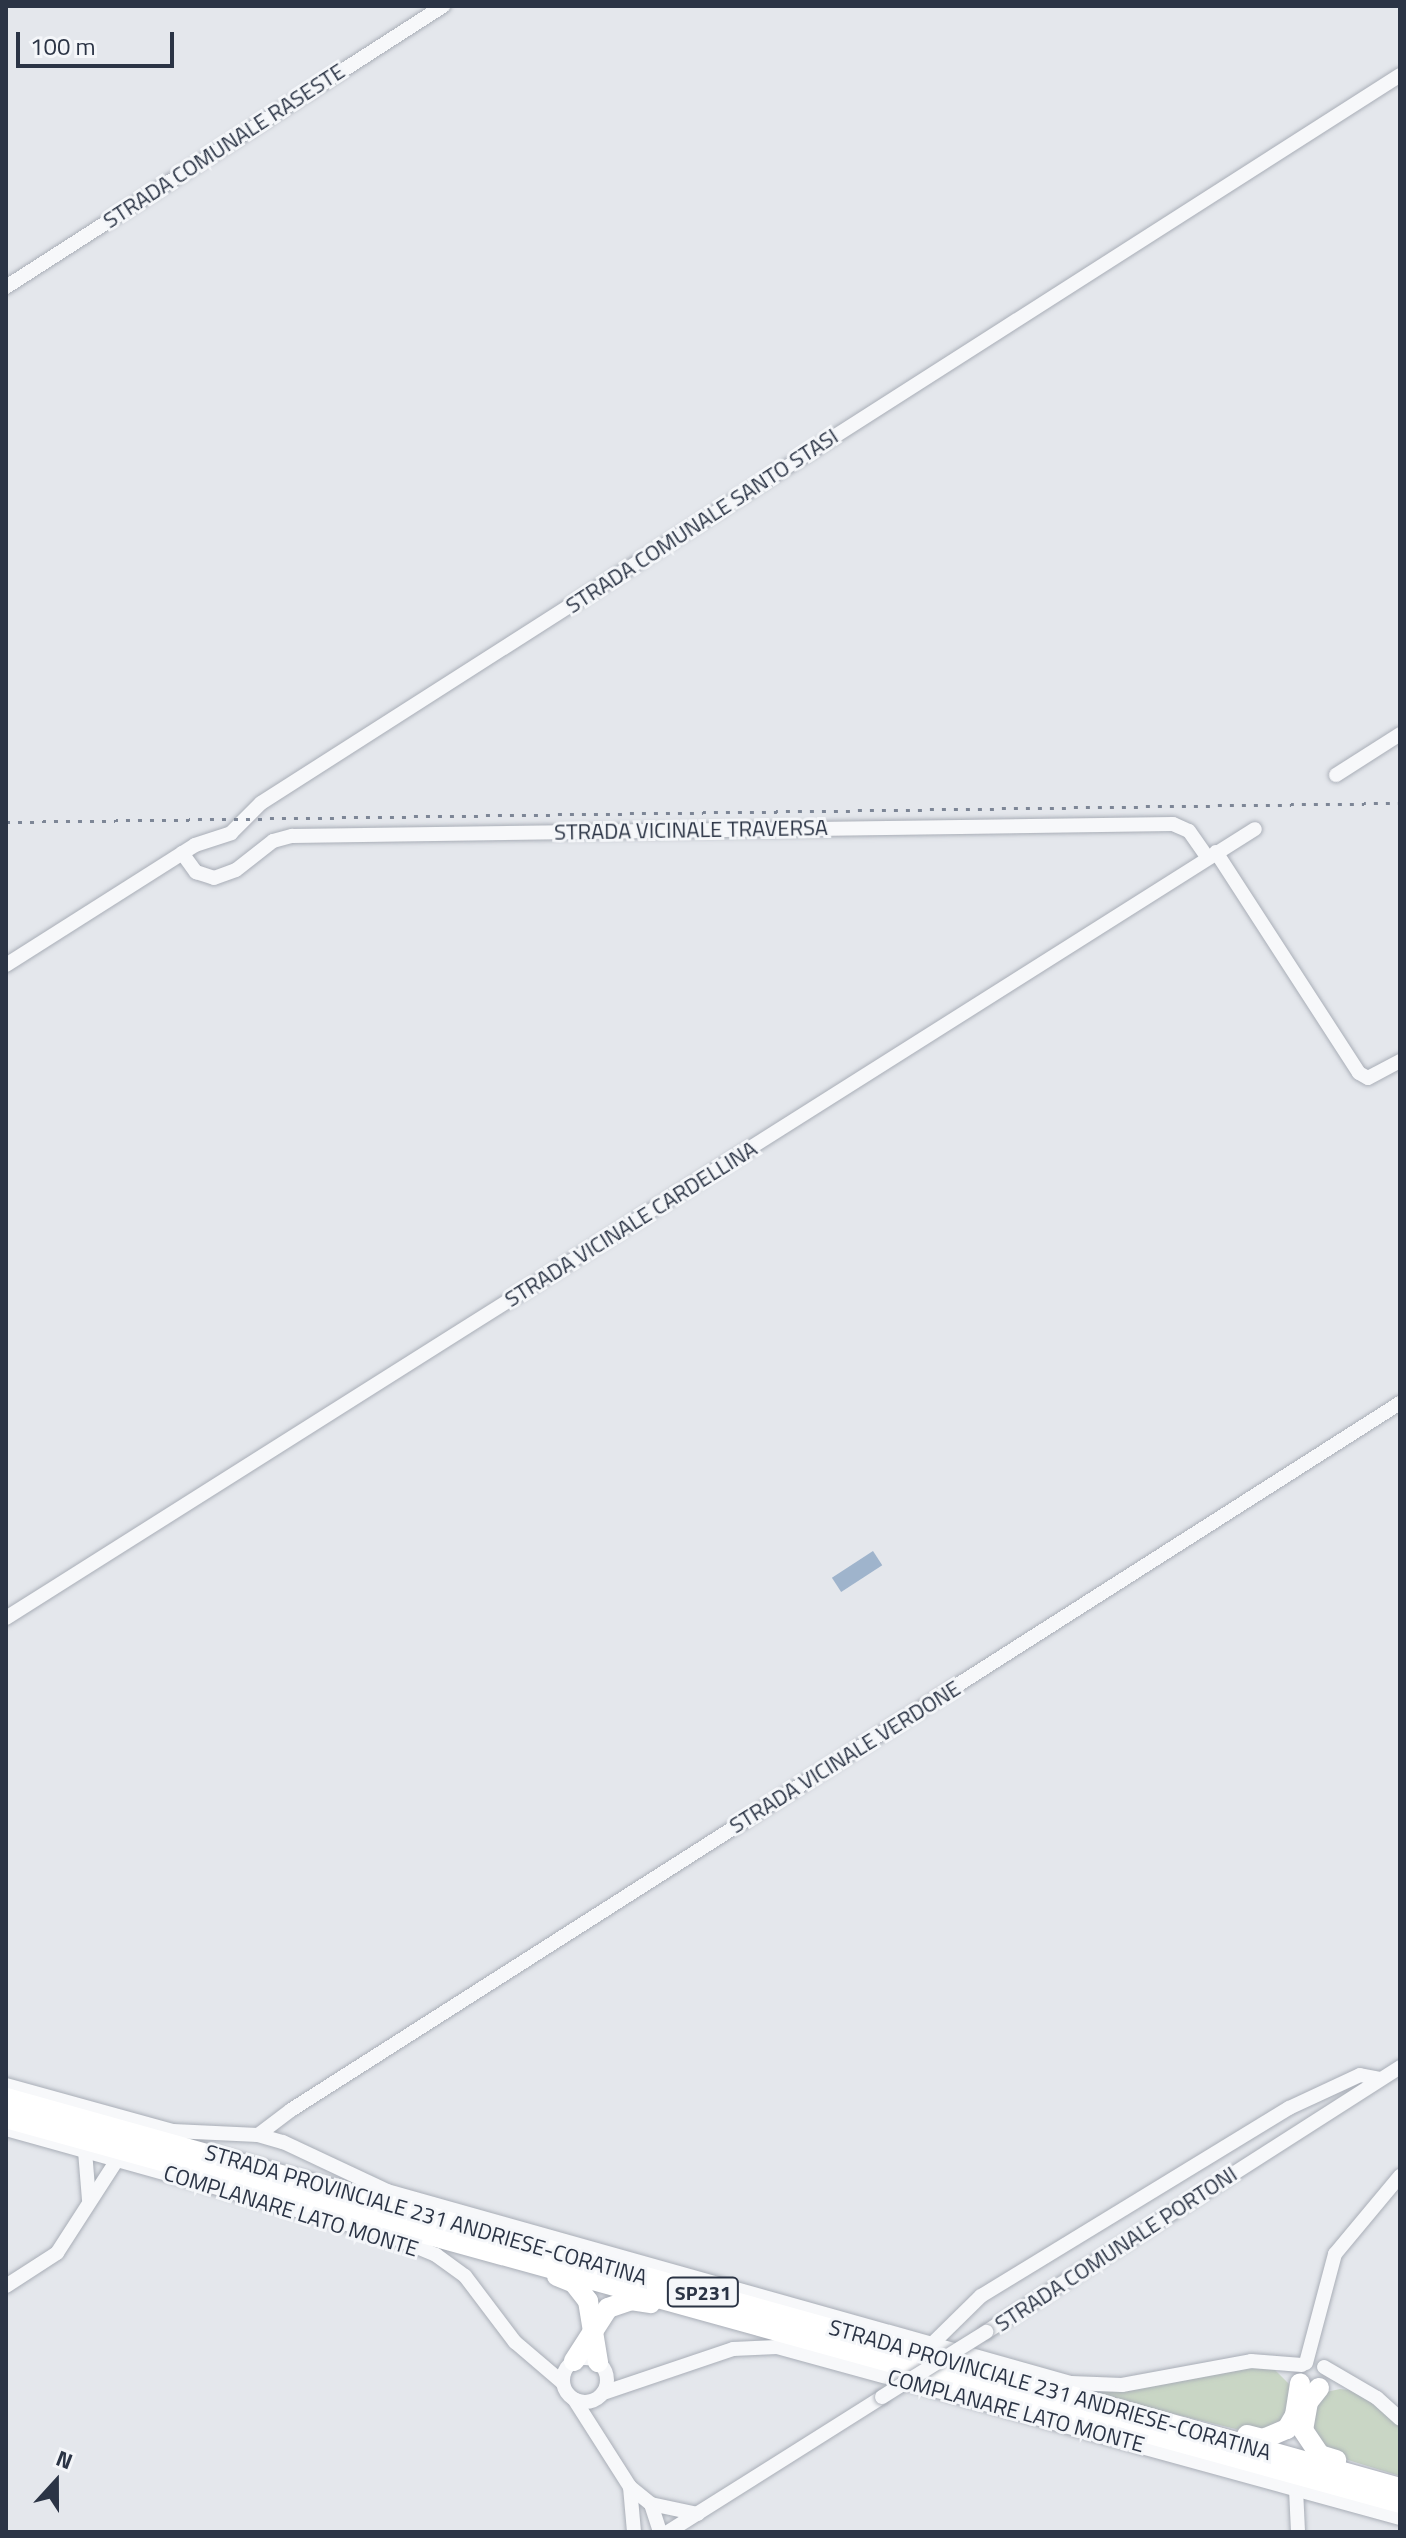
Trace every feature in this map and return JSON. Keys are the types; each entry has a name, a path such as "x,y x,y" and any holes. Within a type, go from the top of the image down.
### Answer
{"highway":[{"name":"STRADA PROVINCIALE 231 ANDRIESE-CORATINA","path":"6,2098 1159,2421 1400,2485"},
{"name":"STRADA PROVINCIALE 231 ANDRIESE-CORATINA","path":"6,2118 1400,2503"},
{"path":"455,2241 574,2283 588,2301 602,2366"},
{"path":"572,2362 592,2327 608,2308 631,2300 749,2322"},
{"path":"1159,2421 1188,2420 1263,2439 1275,2437 1295,2415 1312,2374"},
{"path":"1312,2374 1303,2415 1308,2443 1320,2455 1400,2485"}],"street":[{"name":"STRADA COMUNALE RASESTE","path":"6,287 443,6"},
{"name":"STRADA COMUNALE SANTO STASI","path":"6,965 182,853 231,833 261,803 1400,75"},
{"path":"1336,775 1400,734"},
{"name":"STRADA VICINALE TRAVERSA","path":"182,853 196,872 214,878 236,870 273,841 292,836 1173,824 1189,831 1211,855 1359,1073 1368,1078 1400,1061"},
{"name":"STRADA VICINALE CARDELLINA","path":"6,1618 1255,829"},
{"name":"STRADA VICINALE VERDONE","path":"258,2135 291,2110 1400,1403"},
{"name":"STRADA COMUNALE PORTONI","path":"668,2532 1399,2069"},
{"path":"935,2341 981,2296 1276,2116 1360,2075 1380,2079"},
{"path":"6,2085 173,2131 258,2135 283,2142 387,2191 1089,2386 1273,2362 1358,2386 1400,2419"},
{"path":"283,2142 291,2110"},
{"name":"COMPLANARE LATO MONTE","path":"6,2129 393,2237 436,2255 465,2276 515,2342 563,2383 630,2487"},
{"path":"85,2151 89,2200"},
{"path":"6,2286 57,2253 76,2231 89,2200 117,2160"},
{"path":"1312,2374 1318,2327 1335,2254 1400,2176"},
{"name":"COMPLANARE LATO MONTE","path":"574,2399 601,2395 733,2349 777,2347 1400,2518"},
{"path":"536,2358 602,2366 633,2383"},
{"path":"563,2383 572,2362"},
{"path":"597,2436 602,2366"},
{"path":"630,2487 651,2504 698,2514"},
{"path":"630,2487 636,2526 657,2532 651,2504"},
{"path":"1296,2489 1298,2528"},
{"path":"1298,2528 1315,2494"}],"green space":[{"path":"1251,2365 1273,2368 1291,2386 1293,2399 1282,2427 1252,2433 1080,2391 1125,2390"},
{"path":"1340,2389 1358,2391 1400,2427 1400,2476 1335,2456 1311,2434 1315,2404 1326,2392"}],"water":[{"path":"873,1551 882,1565 841,1592 832,1578"}],"railway":[{"path":"6,822 1400,803"}]}
